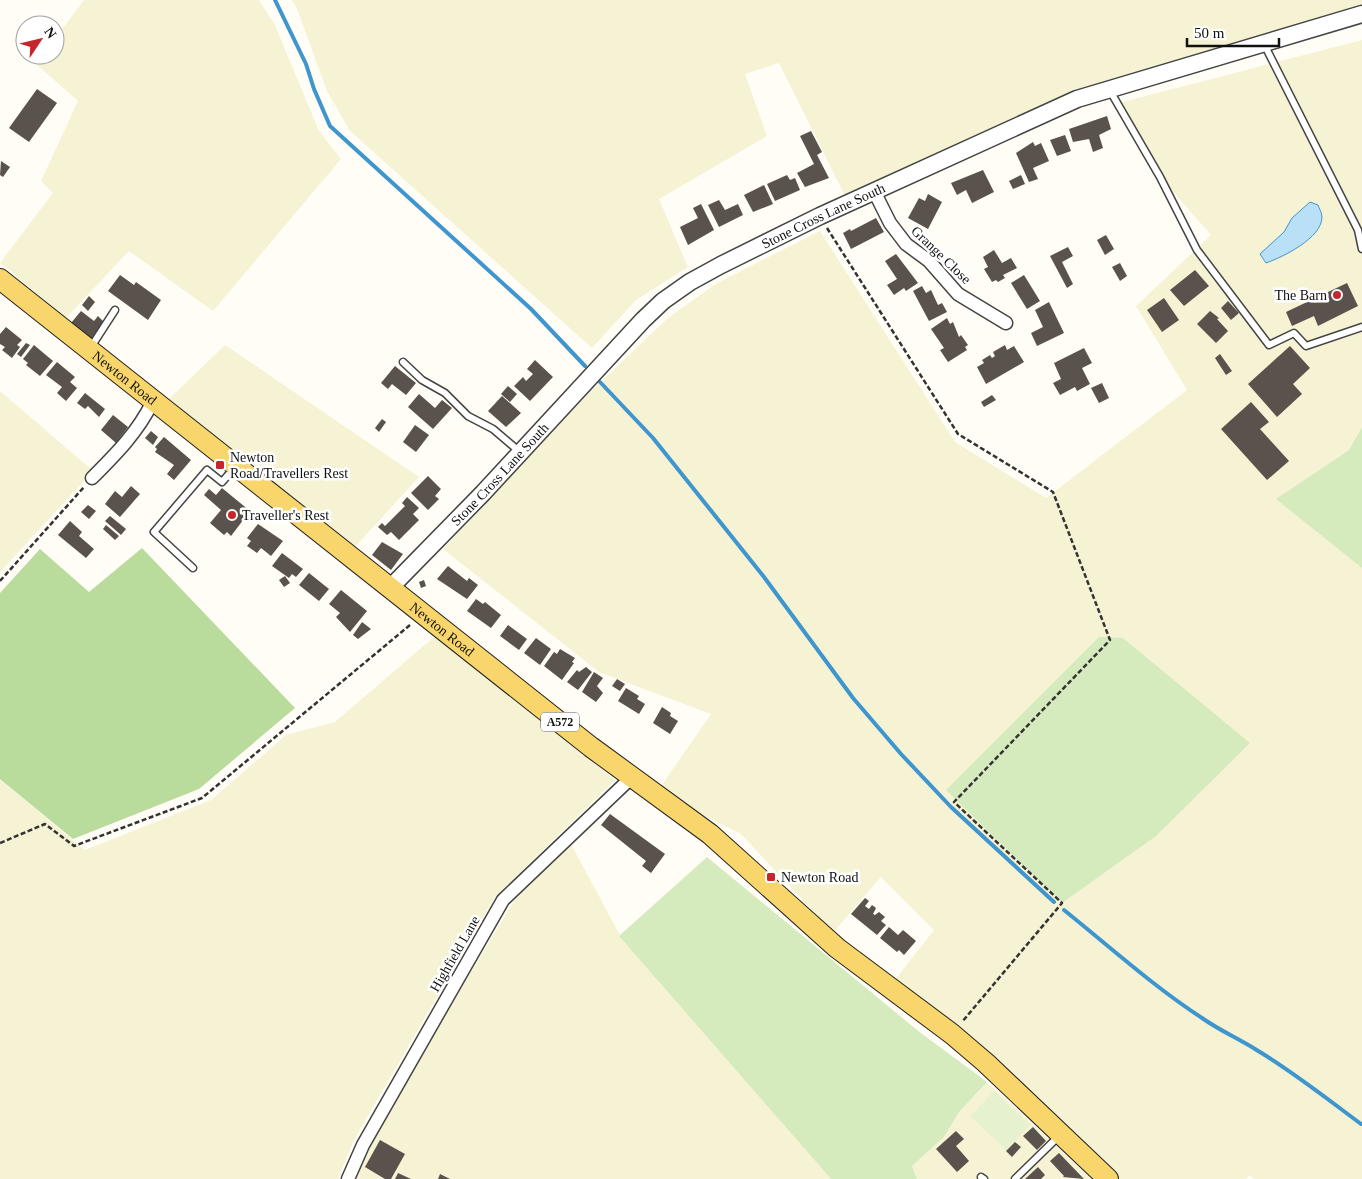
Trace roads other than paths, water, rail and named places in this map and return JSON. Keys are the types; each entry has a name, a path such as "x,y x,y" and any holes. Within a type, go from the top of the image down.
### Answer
{"main road":[{"name":"Newton Road","path":"0,279 423,614 632,777 710,834 869,974 952,1034 1062,1133 1108,1179"}],"street":[{"name":"Stone Cross Lane South","path":"390,588 521,452 630,334 663,302 690,282 820,216 1078,99 1108,88 1362,14"},
{"name":"Grange Close","path":"874,191 890,223 906,244 929,261 958,294 1006,323"},
{"path":"92,478 121,449 139,427 152,401"},
{"name":"Highfield Lane","path":"348,1179 363,1145 503,900 632,777"}],"lane":[{"path":"1263,43 1358,230 1362,249"},
{"path":"1108,88 1160,177 1197,250 1269,345 1294,333 1306,346 1362,327"},
{"path":"89,350 116,310"},
{"path":"403,362 422,380 445,393 468,416 493,429 521,452"},
{"path":"193,568 154,532 207,470 222,482 236,466"},
{"path":"1016,1179 1062,1133"}],"water":[{"path":"1310,202 1318,205 1322,215 1316,232 1300,246 1266,263 1260,254 1284,232 1292,218"}],"waterway":[{"path":"275,0 306,64 314,89 330,126 531,309 585,366"},
{"path":"600,382 653,438 764,577 853,698 901,754 951,807 1054,902"},
{"path":"1064,910 1149,980 1184,1006 1282,1066 1361,1124"}],"place":[{"name":"The Barn","path":"1337,295"},
{"name":"Newton Road/Travellers Rest","path":"220,465"},
{"name":"Traveller's Rest","path":"232,515"},
{"name":"Newton Road","path":"771,877"}]}
